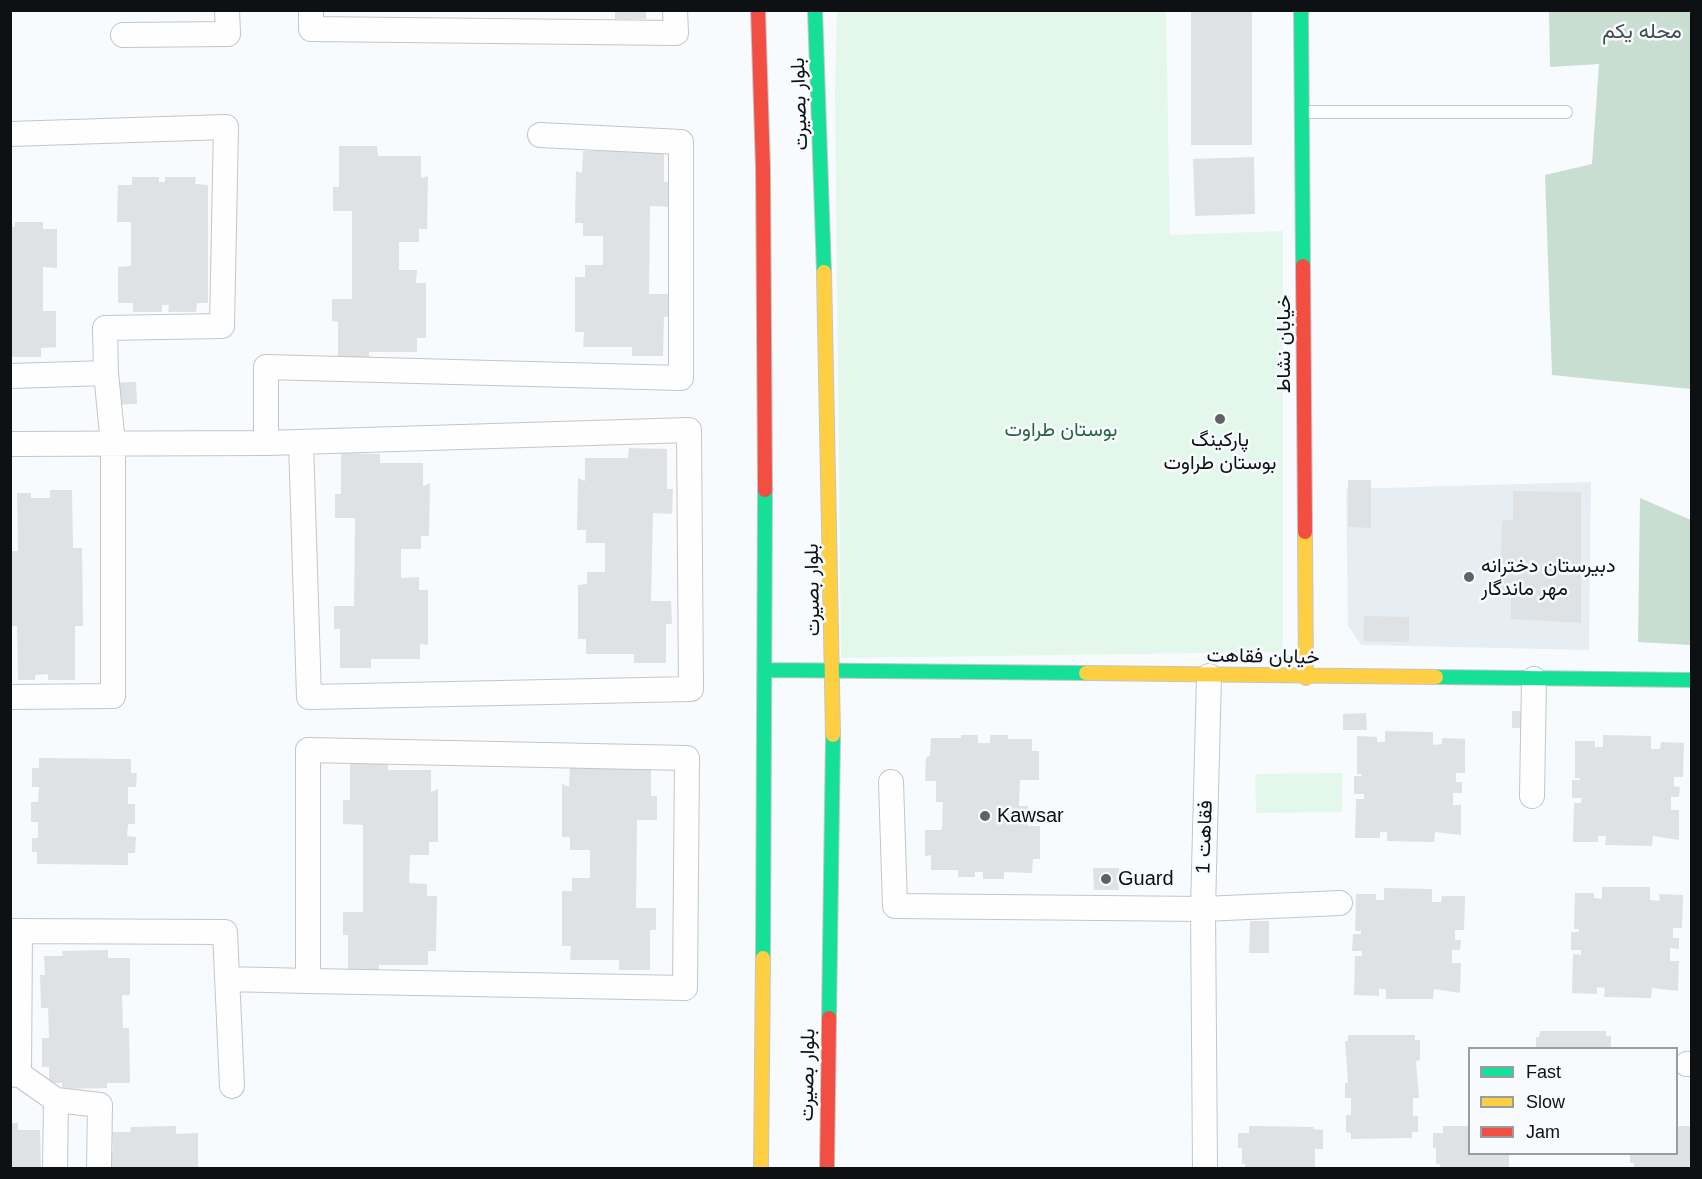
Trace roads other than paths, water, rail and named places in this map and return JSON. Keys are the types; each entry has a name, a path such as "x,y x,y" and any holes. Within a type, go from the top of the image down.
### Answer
{"main road":[{"name":"بلوار بصیرت","path":"758,10 763,193 766,670 761,1168"},
{"name":"بلوار بصیرت","path":"815,10 820,101 834,673 827,1168"},
{"name":"خیابان نشاط","path":"1301,10 1305,678"},
{"name":"خیابان فقاهت","path":"766,670 834,673 1692,680"}],"street":[{"path":"123,35 228,34 227,10"},
{"path":"311,10 311,29 676,33 675,10"},
{"path":"10,134 226,127 222,326 105,328 106,373 113,444 113,696 10,697"},
{"path":"266,443 266,367 681,378 681,142 540,135"},
{"path":"10,376 106,373"},
{"path":"10,444 266,443 689,430 691,689 309,697 301,442"},
{"name":"فقاهت 1","path":"1205,1168 1203,909 1209,676"},
{"path":"1532,796 1534,679"},
{"path":"227,979 308,981 685,988 687,758 308,750 308,981"},
{"path":"891,782 895,906 1203,909 1340,903"},
{"path":"99,1168 100,1105 57,1100 15,1074 15,931 225,932 232,1086"},
{"path":"55,1168 57,1100"}],"lane":[{"path":"1302,112 1566,112"}],"place":[{"name":"پارکینگ بوستان طراوت","path":"1220,419"},
{"name":"دبیرستان دخترانه مهر ماندگار","path":"1469,577"},
{"name":"Kawsar","path":"985,816"},
{"name":"Guard","path":"1106,879"}],"district":[{"name":"محله یکم","path":"1642,32"}],"park label":[{"name":"بوستان طراوت","path":"1061,430"}]}
